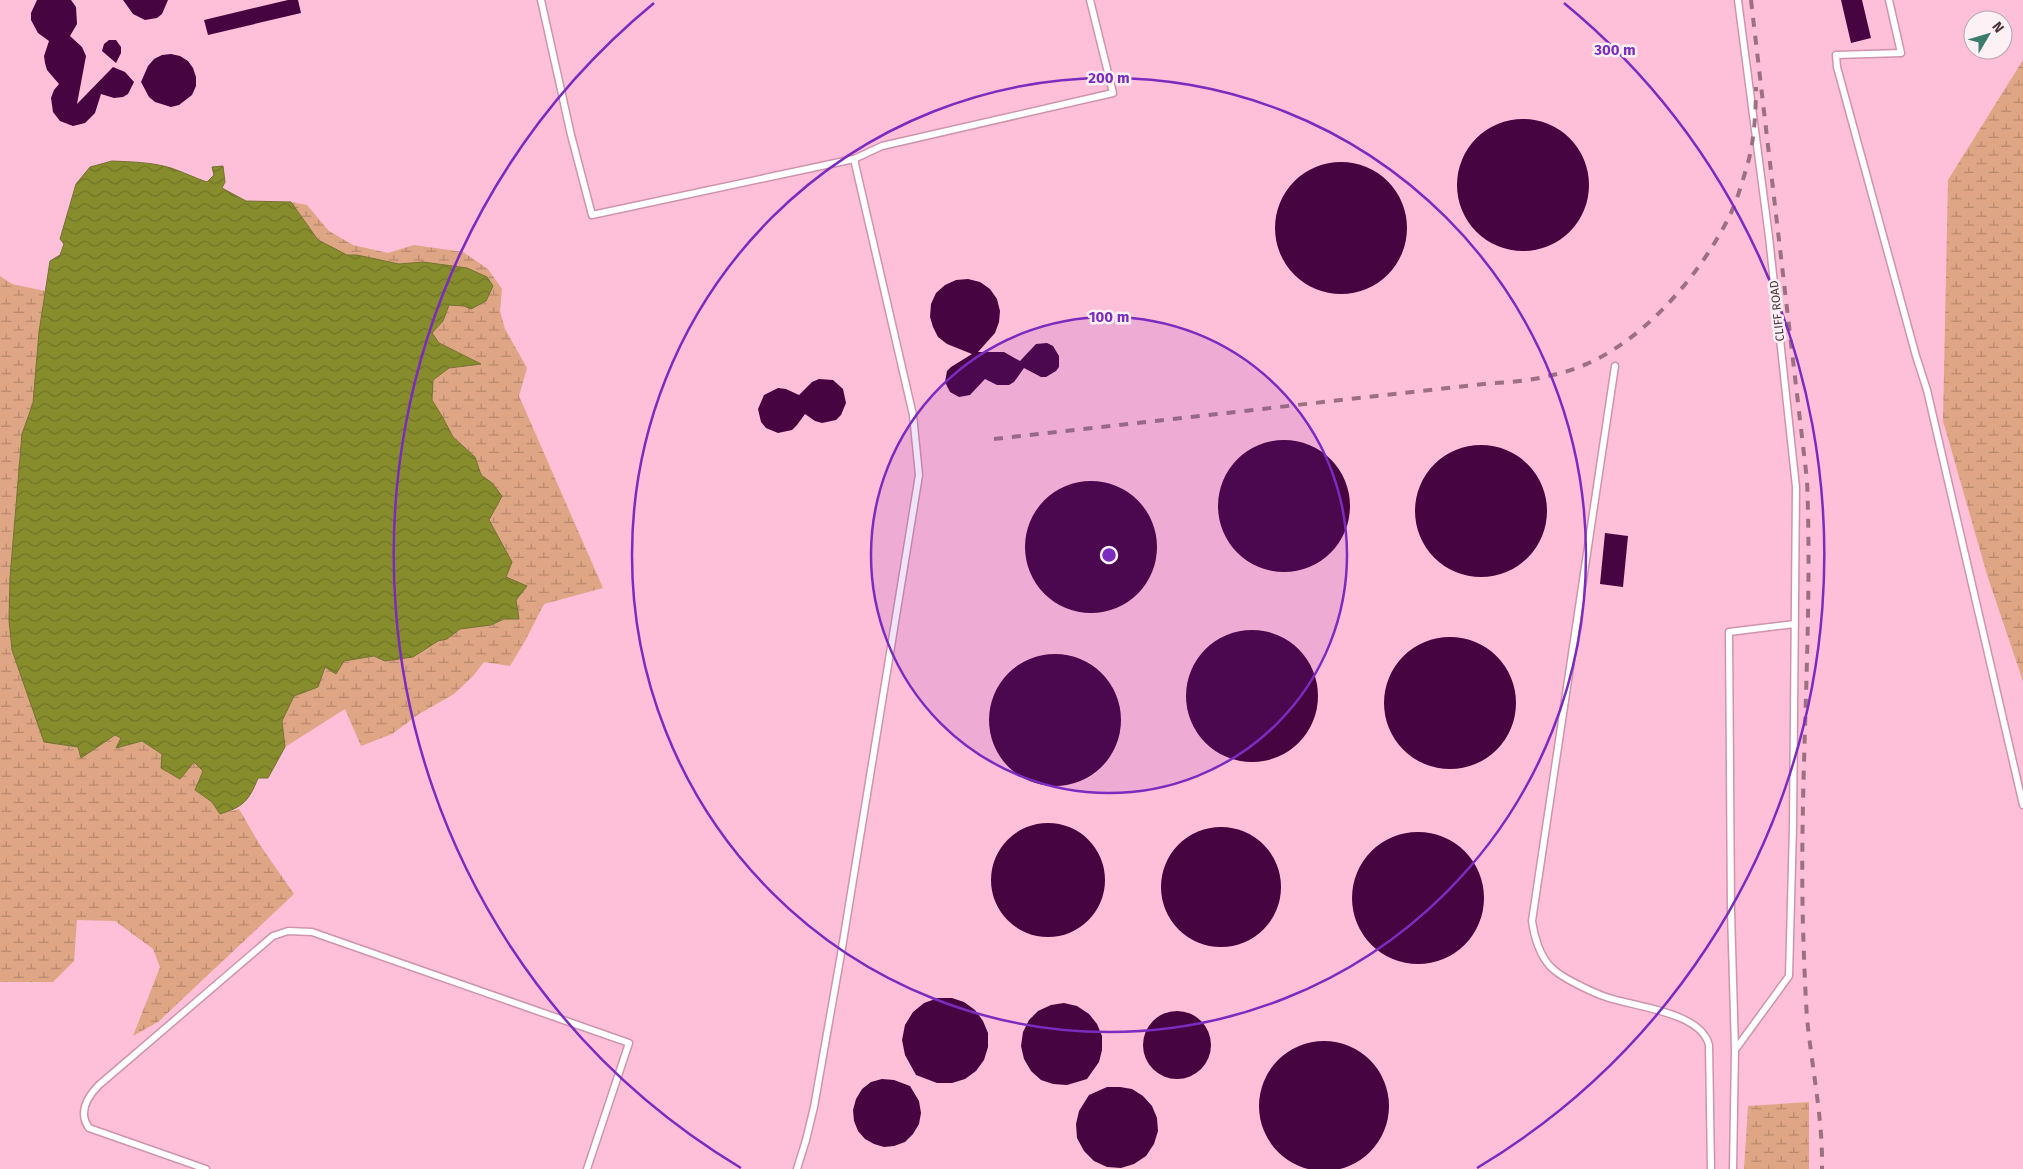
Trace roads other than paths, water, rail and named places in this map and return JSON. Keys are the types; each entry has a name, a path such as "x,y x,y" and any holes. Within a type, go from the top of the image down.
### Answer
{"lane":[{"path":"541,0 571,135 592,215 854,159 882,146 1113,93 1090,0"},
{"name":"CLIFF ROAD","path":"1734,1050 1789,976 1796,487 1769,237 1738,0"},
{"path":"1889,0 1901,53 1836,55 1837,67 1913,347 1927,390 2023,805"},
{"path":"797,1169 814,1107 833,1002 919,475 913,415 854,159"},
{"path":"1615,366 1532,920 1534,932 1547,961 1553,969 1563,976 1606,997 1689,1021 1704,1034 1709,1045 1711,1169"},
{"path":"1733,1169 1734,1050 1729,632 1795,624"},
{"path":"206,1169 89,1128 85,1122 84,1108 90,1094 99,1085 273,936 288,931 312,932 629,1043 587,1169"}],"water":[{"path":"112,161 164,166 207,182 214,175 212,167 223,166 225,182 222,188 246,201 291,202 318,240 347,255 357,255 399,264 423,262 467,268 487,277 493,286 486,301 471,309 464,306 449,305 443,321 432,333 439,343 481,364 449,368 433,380 432,400 453,437 475,457 481,475 492,483 502,496 489,520 512,562 506,577 527,586 516,600 519,619 504,619 491,625 460,629 447,639 438,641 413,657 385,661 374,656 344,661 336,674 325,667 318,687 294,696 282,721 285,747 268,778 258,778 252,792 240,806 220,814 212,802 195,790 203,771 194,762 180,779 161,768 162,754 142,741 116,748 121,738 115,735 81,758 78,747 44,742 12,650 9,620 10,578 22,434 33,403 39,332 50,261 60,255 64,244 60,239 76,184 90,167"}],"railway":[{"path":"1751,0 1807,480 1808,592 1802,871 1803,927 1807,1018 1819,1113 1822,1169"},
{"path":"994,439 1527,380 1549,376 1582,366 1605,355 1648,323 1686,283 1717,239 1734,205 1749,157 1754,127 1756,87"}]}
